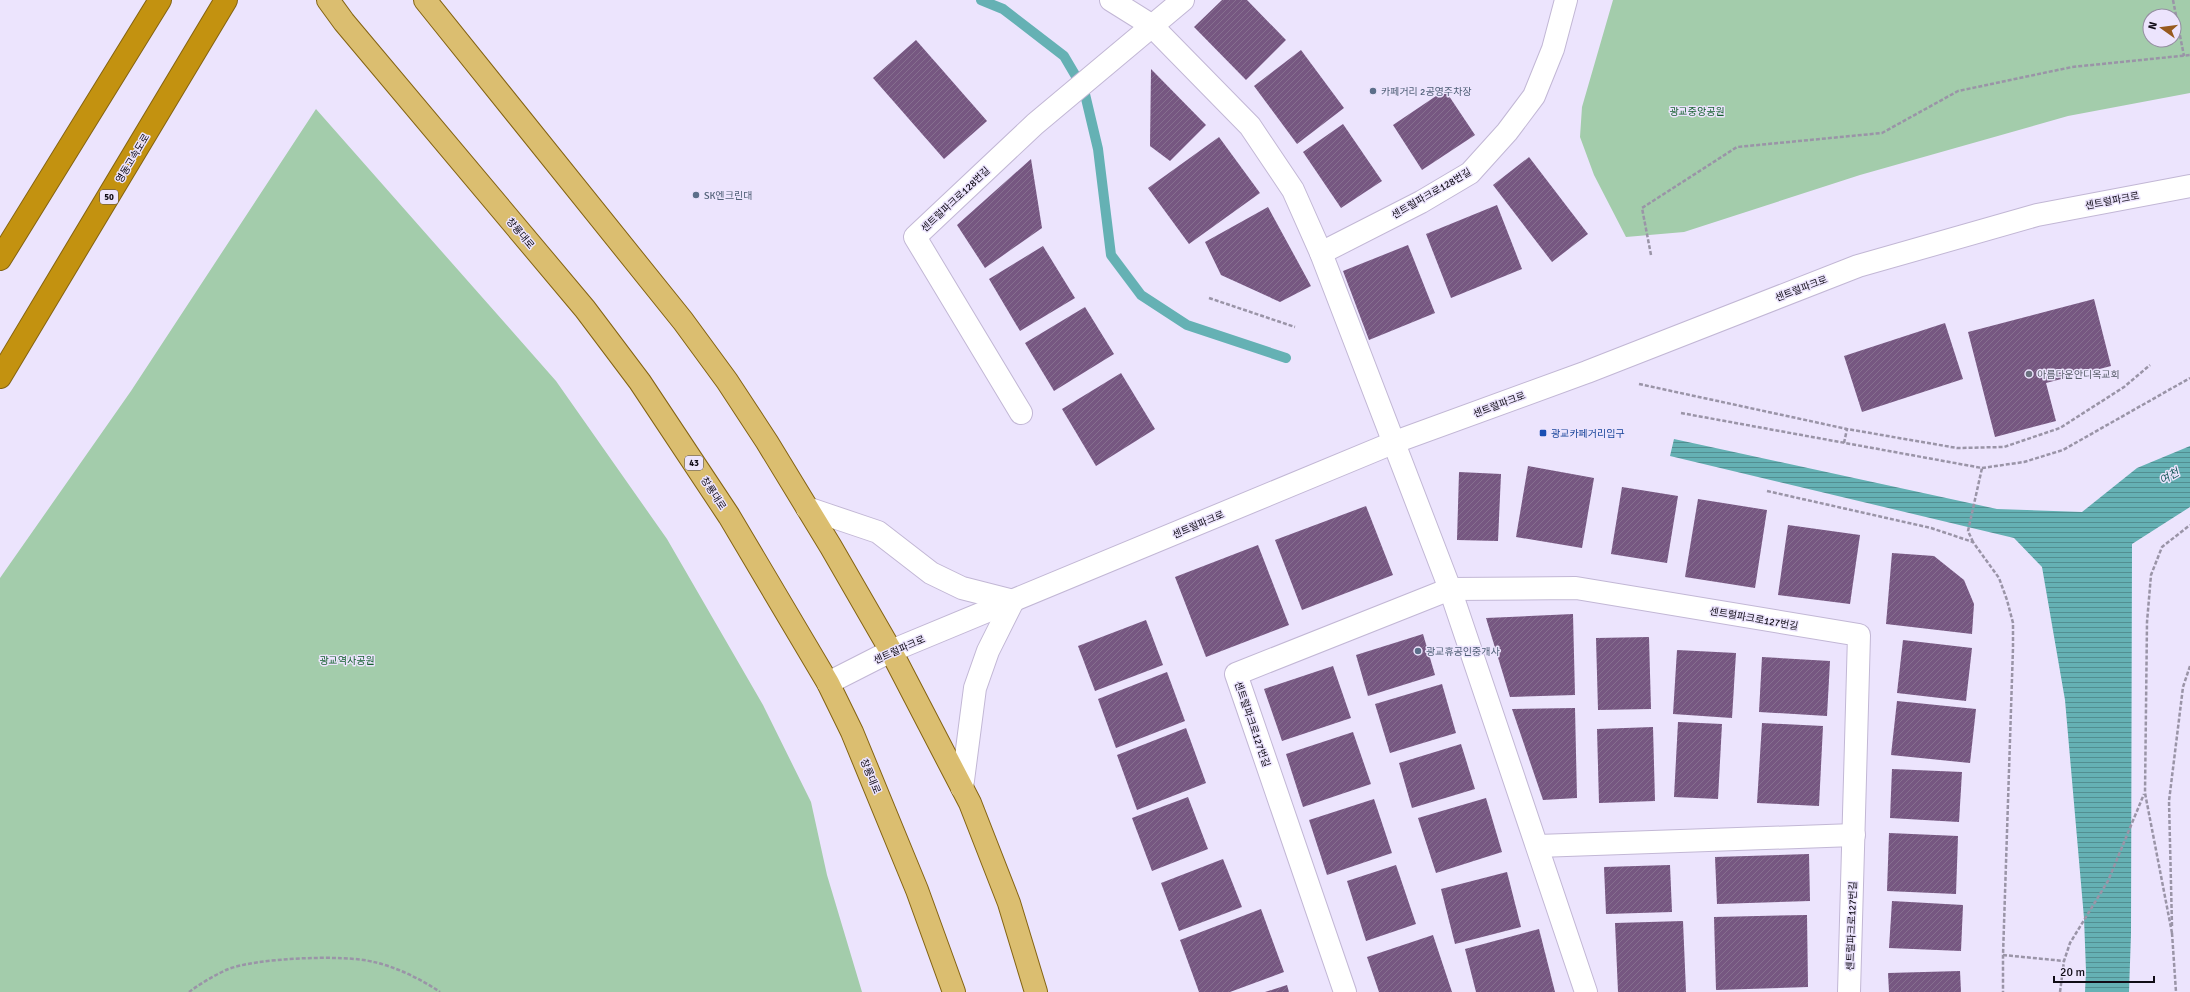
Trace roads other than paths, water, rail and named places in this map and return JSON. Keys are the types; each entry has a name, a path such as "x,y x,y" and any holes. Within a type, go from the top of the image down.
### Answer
{"highway":[{"path":"0,259 160,0"},
{"name":"영동고속도로","path":"0,377 222,8"}],"main road":[{"name":"창룡대로","path":"328,0 344,22 585,310 640,382 729,516 828,683 852,732 911,875 954,992"},
{"path":"425,0 687,327 727,381 807,508 891,651 970,803 1009,903 1036,992"}],"street":[{"path":"1111,0 1151,25 1250,126 1293,190 1322,253 1396,442 1450,589 1538,846 1586,992"},
{"name":"센트럴파크로128번길","path":"1021,413 914,237 1035,124 1151,25 1183,0"},
{"name":"센트럴파크로128번길","path":"1322,253 1421,202 1470,173 1507,132 1534,96 1553,49 1566,0"},
{"name":"센트럴파크로","path":"828,683 891,651 1396,442 1587,372 1858,266 2037,215 2190,186"},
{"path":"807,508 878,532 931,574 962,588 1013,601 988,652 975,688 970,715 962,788"},
{"name":"센트럴파크로127번길","path":"1345,992 1236,674 1450,589 1576,588 1859,635 1849,992"},
{"path":"1538,846 1854,835"}],"water":[{"name":"여천","path":"1674,439 1997,509 2082,512 2137,468 2190,446 2190,507 2132,544 2131,934 2129,992 2085,992 2086,971 2084,918 2065,700 2042,567 2014,538 1670,456"}],"waterway":[{"path":"981,0 1003,9 1064,56 1084,90 1098,149 1111,255 1141,295 1187,325 1286,358"}],"place":[{"name":"카페거리 2공영주차장","path":"1373,91"},
{"name":"SK엔크린대","path":"696,195"},
{"name":"아름다운안디옥교회","path":"2029,374"},
{"name":"광교카페거리입구","path":"1543,433"},
{"name":"광교휴공인중개사","path":"1418,651"}],"park label":[{"name":"광교중앙공원","path":"1697,111"},
{"name":"광교역사공원","path":"347,660"}]}
